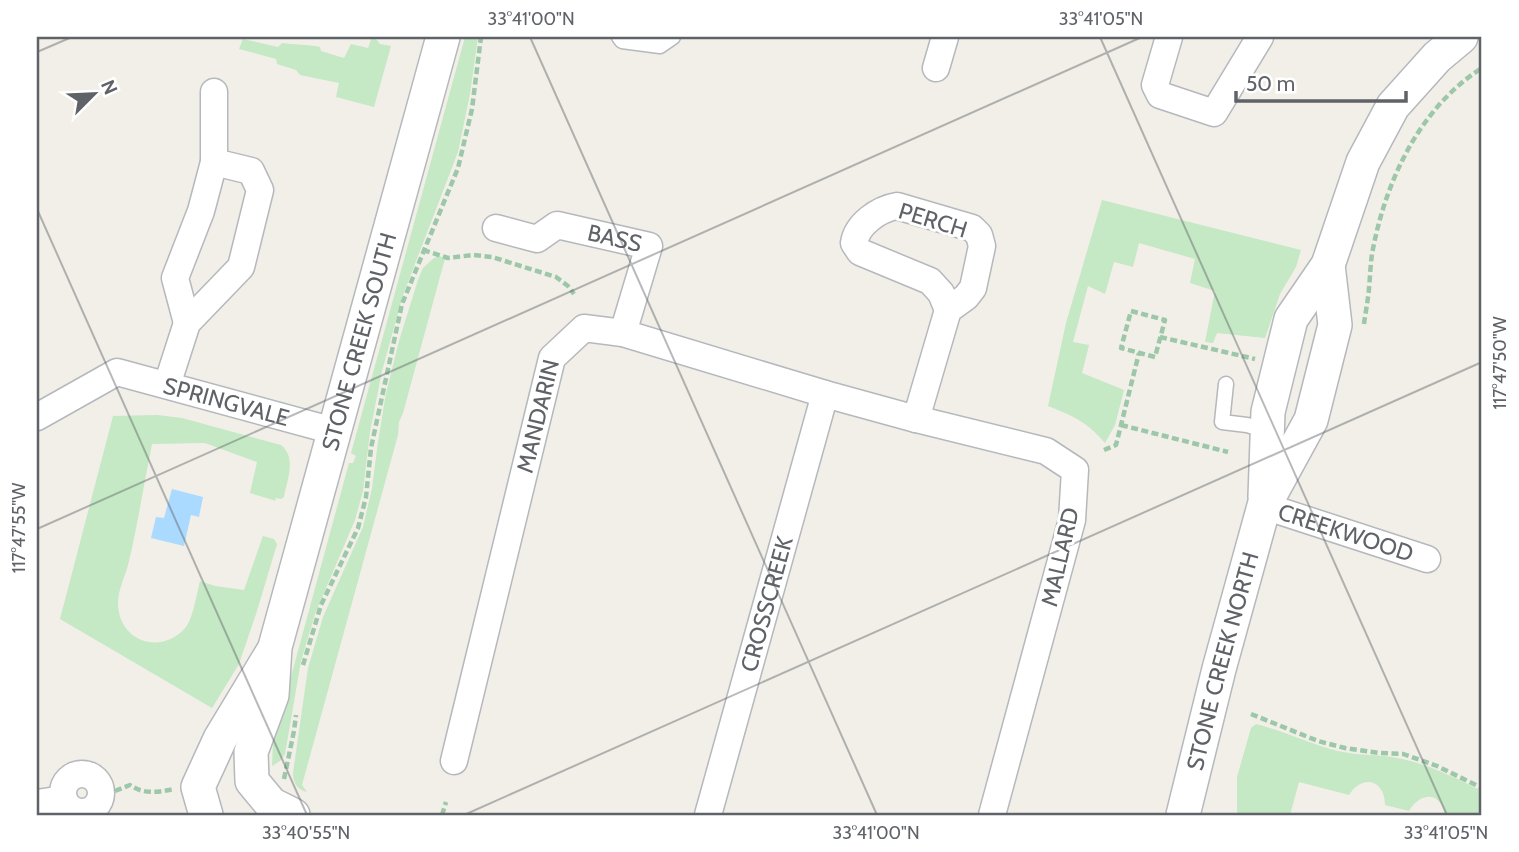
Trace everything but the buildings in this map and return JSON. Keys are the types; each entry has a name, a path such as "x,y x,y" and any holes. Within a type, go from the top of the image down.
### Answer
{"street":[{"name":"STONE CREEK SOUTH","path":"293,815 271,804 252,781 251,752 272,695 275,648 443,37"},
{"path":"936,68 945,37"},
{"path":"1169,37 1155,85 1160,95 1214,113 1260,37"},
{"name":"STONE CREEK NORTH","path":"1183,815 1219,668 1264,506 1268,412 1291,319 1328,265 1363,162 1393,106 1437,57 1461,37"},
{"path":"187,323 175,278 201,211 214,162 214,92"},
{"path":"167,385 187,323 242,267 260,190 251,171 214,162"},
{"name":"PERCH","path":"916,419 948,310 941,293 930,281 860,252 854,243 855,234 876,213 897,206 972,228 979,235 982,246 972,288 966,298 948,310"},
{"name":"BASS","path":"496,228 537,239 557,225 649,246 623,333"},
{"name":"STONE CREEK NORTH","path":"1264,506 1311,420 1335,325 1328,265"},
{"name":"MANDARIN","path":"454,761 552,358 584,328 623,333 825,394"},
{"name":"SPRINGVALE","path":"37,417 117,372 334,431"},
{"name":"MALLARD","path":"825,394 1046,451 1075,470 1072,520 992,815"},
{"name":"CROSSCREEK","path":"708,815 825,394"},
{"name":"CREEKWOOD","path":"1264,506 1427,559"},
{"name":"STONE CREEK SOUTH","path":"206,815 198,788 220,739 275,648"},
{"path":"37,803 64,799"}],"lane":[{"path":"619,37 622,41 660,46 673,37"},
{"path":"1226,384 1222,422 1268,431"}],"path":[{"path":"303,666 321,605 358,528 366,496 371,448 402,304 458,168 472,109 481,37"},
{"path":"1363,325 1372,255 1386,197 1400,162 1418,133 1445,99 1482,68"},
{"path":"424,250 447,258 473,255 492,257 556,277 574,294"},
{"path":"1131,311 1165,320 1160,337 1155,357 1121,348 1131,311"},
{"path":"1160,337 1261,360"},
{"path":"1104,450 1116,445 1139,352"},
{"path":"1121,425 1228,452"},
{"path":"283,781 297,704"},
{"path":"1251,714 1318,741 1345,748 1403,754 1437,766 1482,788"},
{"path":"115,791 130,785 138,791 175,789"},
{"path":"442,815 446,802"}],"green space":[{"path":"372,37 380,44 391,46 374,107 336,97 339,83 300,75 296,70 277,64 276,59 239,49 243,39 278,47 282,43 315,46 320,47 321,51 344,58 351,44 368,48"},
{"path":"465,37 478,37 458,152 403,295 382,371 370,432 363,491 355,520 315,614 301,661 285,754 272,766 273,743 349,463 353,463 356,456 351,453"},
{"path":"1102,200 1301,250 1296,267 1280,294 1265,338 1217,333 1213,343 1205,342 1215,291 1190,283 1195,259 1139,243 1133,267 1114,262 1105,294 1088,286 1073,342 1089,345 1082,373 1124,390 1115,425 1105,443 1079,420 1048,406 1066,323"},
{"path":"440,256 445,259 302,785 307,792 296,785 293,773 308,668 323,617 363,527 372,488 386,393 418,280 423,268"},
{"path":"157,415 182,418 281,445 289,456 290,470 284,497 275,498 276,501 250,493 257,462 205,443 152,444 128,566 118,598 120,616 133,635 154,642 176,636 186,627 193,612 200,581 244,590 263,536 274,539 277,544 239,664 212,708 60,619 113,416"},
{"path":"1256,724 1338,751 1394,757 1453,777 1482,791 1482,815 1445,815 1439,802 1430,797 1419,800 1409,811 1385,805 1381,790 1372,782 1360,784 1349,795 1299,782 1290,815 1237,815 1237,777 1251,728"}],"water":[{"path":"172,489 203,497 199,517 191,515 184,546 151,538 156,517 164,518"}]}
